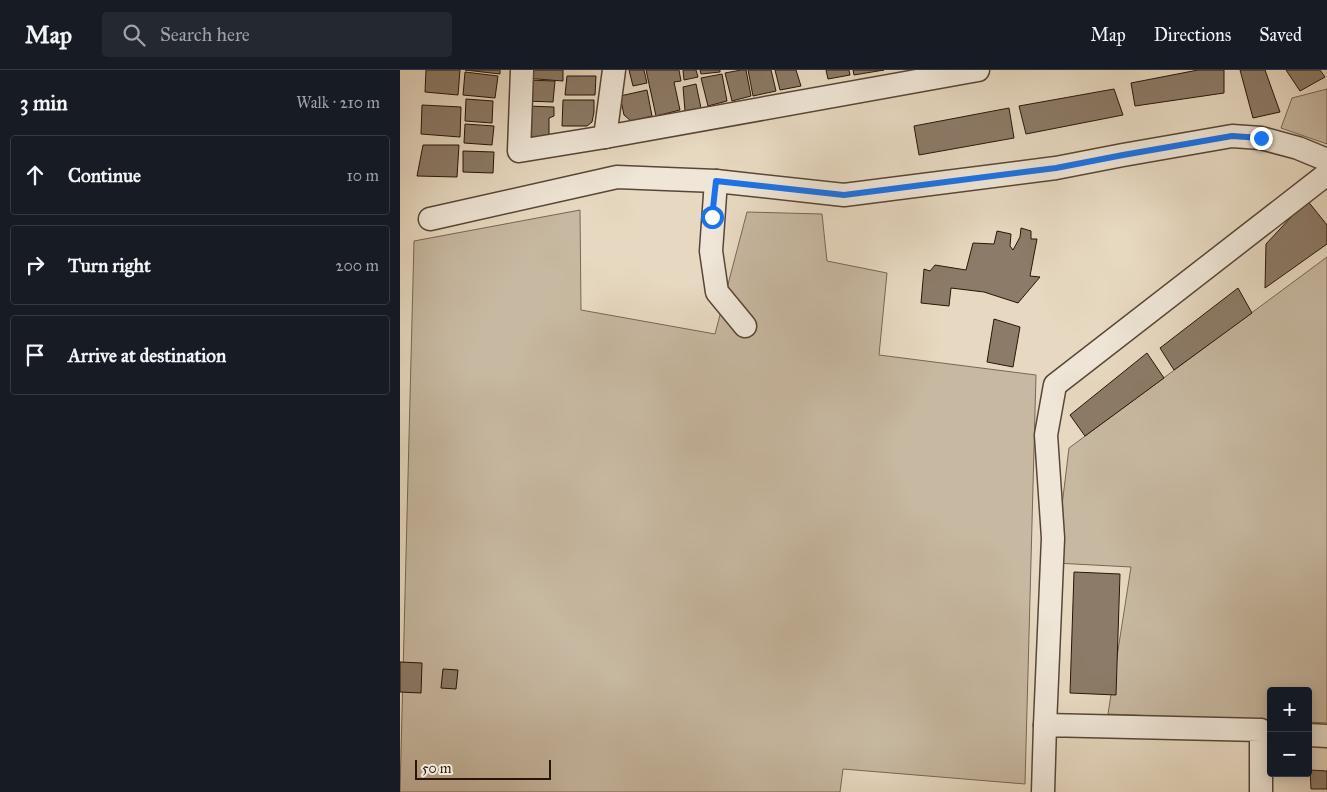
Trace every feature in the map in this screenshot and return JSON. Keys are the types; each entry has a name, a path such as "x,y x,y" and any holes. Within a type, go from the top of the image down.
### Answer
{"street":[{"path":"522,70 519,151 605,138 929,74 978,70"},
{"path":"605,138 614,70"},
{"path":"430,220 617,177 716,181 844,195 1056,168 1232,136 1261,138 1298,148 1327,160"},
{"path":"1043,792 1053,538 1046,435 1055,385 1327,174"},
{"path":"716,181 711,251 717,292 745,326"},
{"path":"1045,725 1266,730 1260,792"},
{"path":"1312,735 1327,736"}],"shaded area":[{"path":"1327,89 1327,144 1281,128 1292,98"},
{"path":"580,210 581,310 715,334 747,212 822,214 827,261 887,273 879,355 1036,375 1025,784 843,769 840,792 400,792 414,241"},
{"path":"1327,257 1327,723 1312,722 1312,687 1267,687 1267,721 1108,714 1131,567 1055,563 1069,448"}],"building":[{"path":"426,70 460,70 458,95 425,92"},
{"path":"465,70 500,70 500,74"},
{"path":"524,70 563,70 563,81 524,78"},
{"path":"629,70 644,70 647,83 633,86"},
{"path":"646,70 679,70 681,81 674,82 680,110 656,116"},
{"path":"683,70 696,70 698,77 684,80"},
{"path":"700,70 720,70 720,72 701,74"},
{"path":"746,70 751,96 732,101 725,73"},
{"path":"748,70 771,70 776,91 753,96"},
{"path":"775,70 796,70 801,86 780,90"},
{"path":"826,70 849,70 850,75 828,79"},
{"path":"853,70 884,70 854,75"},
{"path":"1198,70 1224,70 1224,93 1135,106 1131,83"},
{"path":"1240,70 1265,70 1280,112 1253,118"},
{"path":"1286,70 1320,70 1325,77 1300,91"},
{"path":"465,72 498,76 495,98 463,95"},
{"path":"722,74 727,101 708,106 701,78"},
{"path":"567,76 596,76 595,95 565,95"},
{"path":"526,80 555,81 553,102 525,101"},
{"path":"696,84 701,108 685,111 683,87"},
{"path":"1114,89 1123,115 1026,134 1019,106"},
{"path":"647,90 652,116 631,121 624,115 620,96"},
{"path":"466,99 493,101 492,123 465,121"},
{"path":"563,100 594,100 592,122 587,126 562,126"},
{"path":"422,105 461,107 460,137 421,134"},
{"path":"527,106 554,107 554,116 549,118 549,135 534,138 527,131"},
{"path":"1009,108 1014,138 919,155 914,126"},
{"path":"465,124 494,126 492,145 464,143"},
{"path":"423,145 459,145 457,177 417,176"},
{"path":"463,151 494,152 493,173 463,172"},
{"path":"1307,200 1327,225 1327,244 1265,288 1266,244"},
{"path":"1021,228 1031,231 1031,239 1037,239 1030,276 1040,277 1018,303 984,292 951,288 949,306 921,303 924,269 930,271 935,265 966,270 973,243 994,244 997,231 1011,234 1010,246 1013,250 1020,237"},
{"path":"1238,288 1252,313 1174,370 1160,348"},
{"path":"994,319 1020,327 1013,367 987,362"},
{"path":"1147,353 1164,378 1085,436 1070,415"},
{"path":"1074,572 1120,574 1116,695 1070,693"},
{"path":"400,662 422,663 421,693 400,692"},
{"path":"443,669 458,670 456,689 441,688"},
{"path":"1312,770 1327,771 1327,789 1311,789"}],"route":[{"path":"712,217 716,181 844,195 1056,168 1232,136 1261,138"}]}
